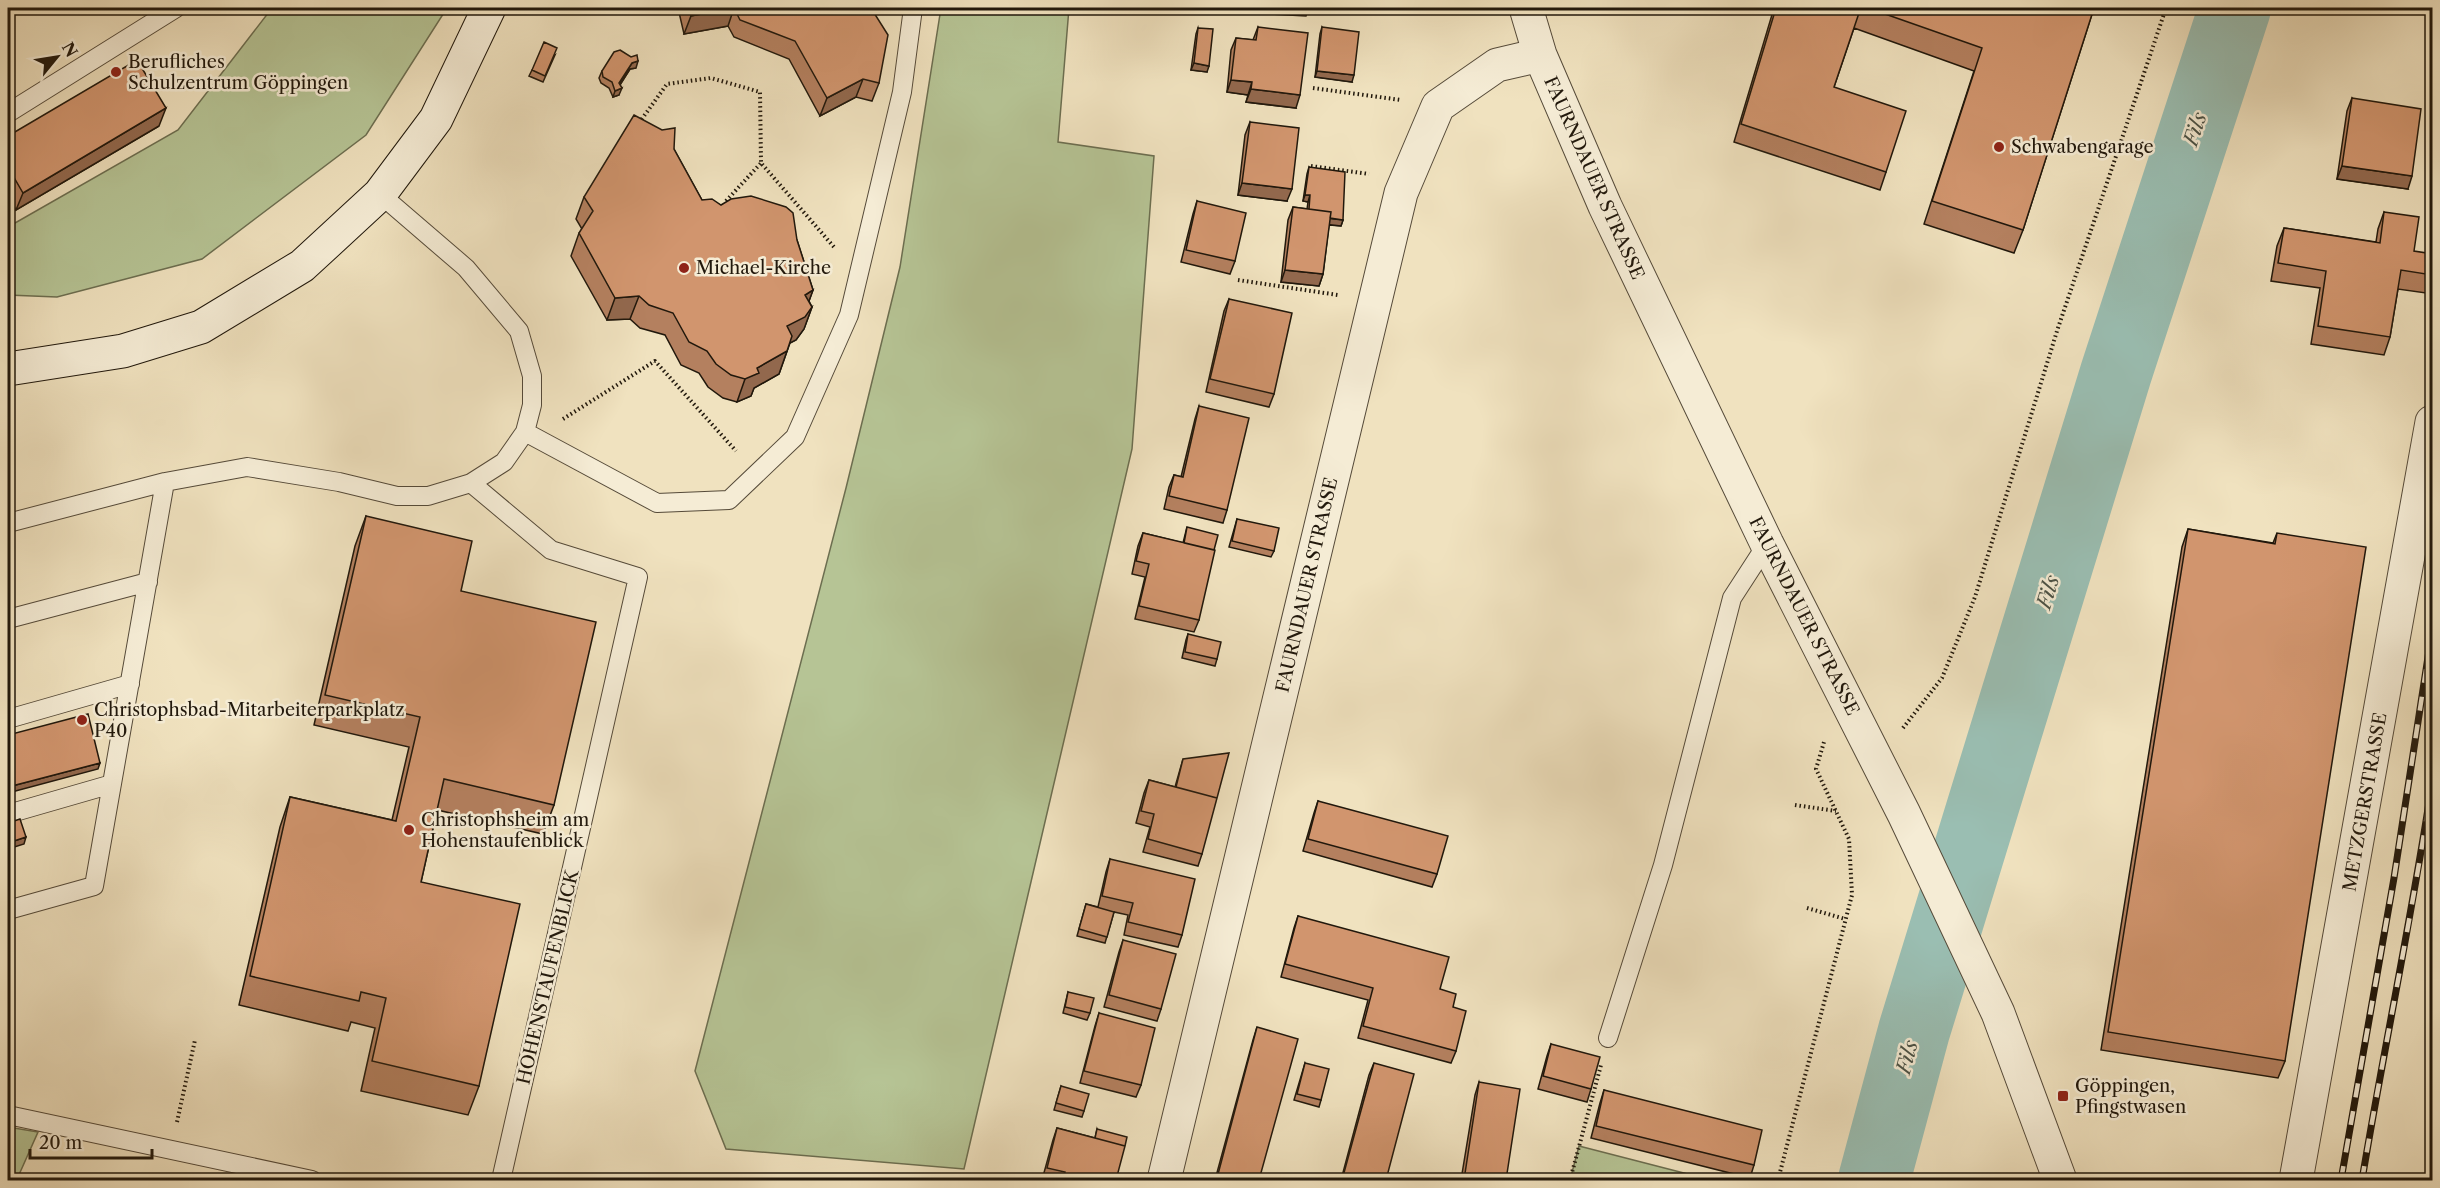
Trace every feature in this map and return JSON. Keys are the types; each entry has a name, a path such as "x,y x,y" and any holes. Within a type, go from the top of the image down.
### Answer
{"street":[{"path":"8,369 123,351 201,327 302,266 380,194 436,118 489,8"},
{"name":"FAURNDAUER STRASSE","path":"1526,8 1540,55 1605,206 1767,544 1904,814 1998,1012 2060,1180"},
{"name":"FAURNDAUER STRASSE","path":"1164,1180 1406,180 1438,106 1497,65 1540,55"},
{"name":"METZGERSTRASSE","path":"2296,1180 2433,422"}],"lane":[{"path":"8,113 176,8"},
{"path":"530,435 657,503 729,500 795,437 849,315 902,92 913,8"},
{"path":"8,523 165,482 247,467 339,482 397,496 429,496 471,483 504,462 530,435 532,376 519,331 466,268 380,194"},
{"path":"8,910 94,886 165,482"},
{"name":"HOHENSTAUFENBLICK","path":"471,483 550,550 638,577 501,1180"},
{"path":"1608,1038 1663,865 1732,598 1767,544"},
{"path":"8,619 148,582"},
{"path":"8,719 130,684"},
{"path":"8,814 112,784"},
{"path":"8,1115 312,1180"}],"path":[{"path":"1778,1180 1852,895 1849,839 1816,768 1825,740 1890,706 1903,728 1942,678 1975,597 2057,331 2166,8"},
{"path":"639,123 667,84 711,78 760,92 761,163 858,275"},
{"path":"1313,88 1438,106"},
{"path":"726,201 761,163"},
{"path":"1311,166 1406,180"},
{"path":"1238,280 1375,301"},
{"path":"530,435 655,361 757,473"},
{"path":"1796,805 1836,811"},
{"path":"1807,908 1845,920"},
{"path":"1570,1180 1608,1038"},
{"path":"171,1149 195,1040"}],"green space":[{"path":"272,8 447,8 366,135 202,259 57,297 8,295 8,227 178,130"},
{"path":"941,8 1069,8 1058,142 1154,156 1132,449 964,1169 726,1149 695,1071 846,488 900,267"},
{"path":"8,1127 38,1132 18,1177 22,1180 8,1180"},
{"path":"1579,1146 1711,1180 1570,1180"}],"building":[{"path":"689,8 734,8 691,16"},
{"path":"734,8 871,8 888,35 879,83 863,79 827,98 795,41 740,20"},
{"path":"1776,8 1860,10 1834,87 1906,111 1886,172 1741,124"},
{"name":"Schwabengarage","path":"1868,8 2094,8 2023,230 1932,201 1982,48"},
{"path":"1258,27 1308,33 1300,95 1251,89 1252,82 1231,80 1236,38 1256,40"},
{"path":"1322,27 1359,32 1354,75 1317,71"},
{"path":"1198,28 1213,29 1209,66 1194,63"},
{"path":"544,42 557,48 545,76 532,70"},
{"path":"620,50 631,57 637,55 638,61 632,63 619,83 622,88 615,91 612,82 603,77 602,71 614,52"},
{"path":"137,60 166,108 23,193 8,167 8,136"},
{"path":"2352,98 2421,109 2412,176 2342,166"},
{"name":"Michael-Kirche","path":"634,115 662,130 675,128 674,149 702,200 712,199 721,205 731,199 751,196 786,207 793,213 797,240 813,290 805,295 812,307 805,317 787,326 792,336 787,351 757,368 759,373 745,379 731,375 716,364 707,351 689,342 673,313 649,305 639,296 615,298 579,233 593,211 584,197"},
{"path":"1250,122 1299,128 1292,189 1242,183"},
{"path":"1309,167 1345,172 1343,220 1330,218 1331,212 1309,209 1310,195 1305,195"},
{"path":"1197,201 1246,213 1235,261 1186,250"},
{"path":"1293,207 1331,212 1323,274 1285,270"},
{"path":"2384,212 2419,217 2414,251 2433,254 2432,275 2401,270 2390,337 2318,326 2326,271 2278,263 2284,228 2380,243"},
{"path":"1229,299 1292,313 1274,394 1210,379"},
{"path":"1199,406 1249,418 1227,510 1169,496 1174,475 1183,477"},
{"name":"Christophsheim am Hohenstaufenblick","path":"366,516 472,541 461,591 596,622 554,805 444,779 421,882 520,904 479,1086 372,1061 386,998 361,992 359,1001 250,976 290,797 396,821 420,717 325,695"},
{"path":"1237,519 1279,528 1274,551 1232,541"},
{"path":"1187,527 1218,535 1214,550 1184,543"},
{"path":"2188,529 2275,544 2277,533 2366,547 2285,1061 2108,1032"},
{"path":"1143,533 1215,550 1199,620 1139,606 1149,564 1136,561"},
{"path":"1188,634 1221,642 1217,659 1185,652"},
{"path":"88,714 100,763 8,787 8,735"},
{"path":"1229,753 1217,798 1176,787 1183,759"},
{"path":"1149,780 1217,798 1202,854 1148,839 1154,814 1141,811"},
{"path":"1318,801 1448,836 1437,874 1308,839"},
{"path":"20,819 26,837 8,843 8,823"},
{"path":"1110,859 1195,879 1182,935 1128,922 1133,903 1102,896"},
{"path":"1086,904 1114,912 1107,937 1079,929"},
{"path":"1298,916 1449,957 1440,989 1456,994 1453,1007 1466,1011 1456,1051 1363,1026 1373,988 1285,964"},
{"path":"1123,940 1176,954 1161,1009 1109,995"},
{"path":"1068,992 1094,998 1090,1013 1065,1007"},
{"path":"1099,1013 1155,1028 1141,1085 1084,1071"},
{"path":"1257,1027 1298,1039 1259,1180 1217,1178"},
{"path":"1551,1044 1600,1057 1591,1089 1543,1076"},
{"path":"1305,1063 1329,1069 1321,1100 1297,1094"},
{"path":"1374,1063 1414,1074 1386,1180 1342,1180"},
{"path":"1479,1082 1520,1089 1506,1180 1464,1180"},
{"path":"1061,1086 1089,1094 1084,1111 1056,1103"},
{"path":"1604,1090 1762,1130 1754,1165 1596,1126"},
{"path":"1057,1128 1125,1146 1116,1180 1063,1180 1065,1172 1047,1168"},
{"path":"1097,1129 1127,1137 1125,1146 1095,1138"}],"waterway":[{"name":"Fils","path":"1874,1180 1914,1031 2116,373 2235,8"}],"railway":[{"path":"2341,1180 2394,878 2432,631"},
{"path":"2362,1180 2432,783"}],"place":[{"name":"Berufliches Schulzentrum Göppingen","path":"116,72"},
{"name":"Schwabengarage","path":"1999,147"},
{"name":"Michael-Kirche","path":"684,268"},
{"name":"Christophsbad-Mitarbeiterparkplatz P40","path":"82,720"},
{"name":"Christophsheim am Hohenstaufenblick","path":"409,830"},
{"name":"Göppingen, Pfingstwasen","path":"2063,1096"}]}
